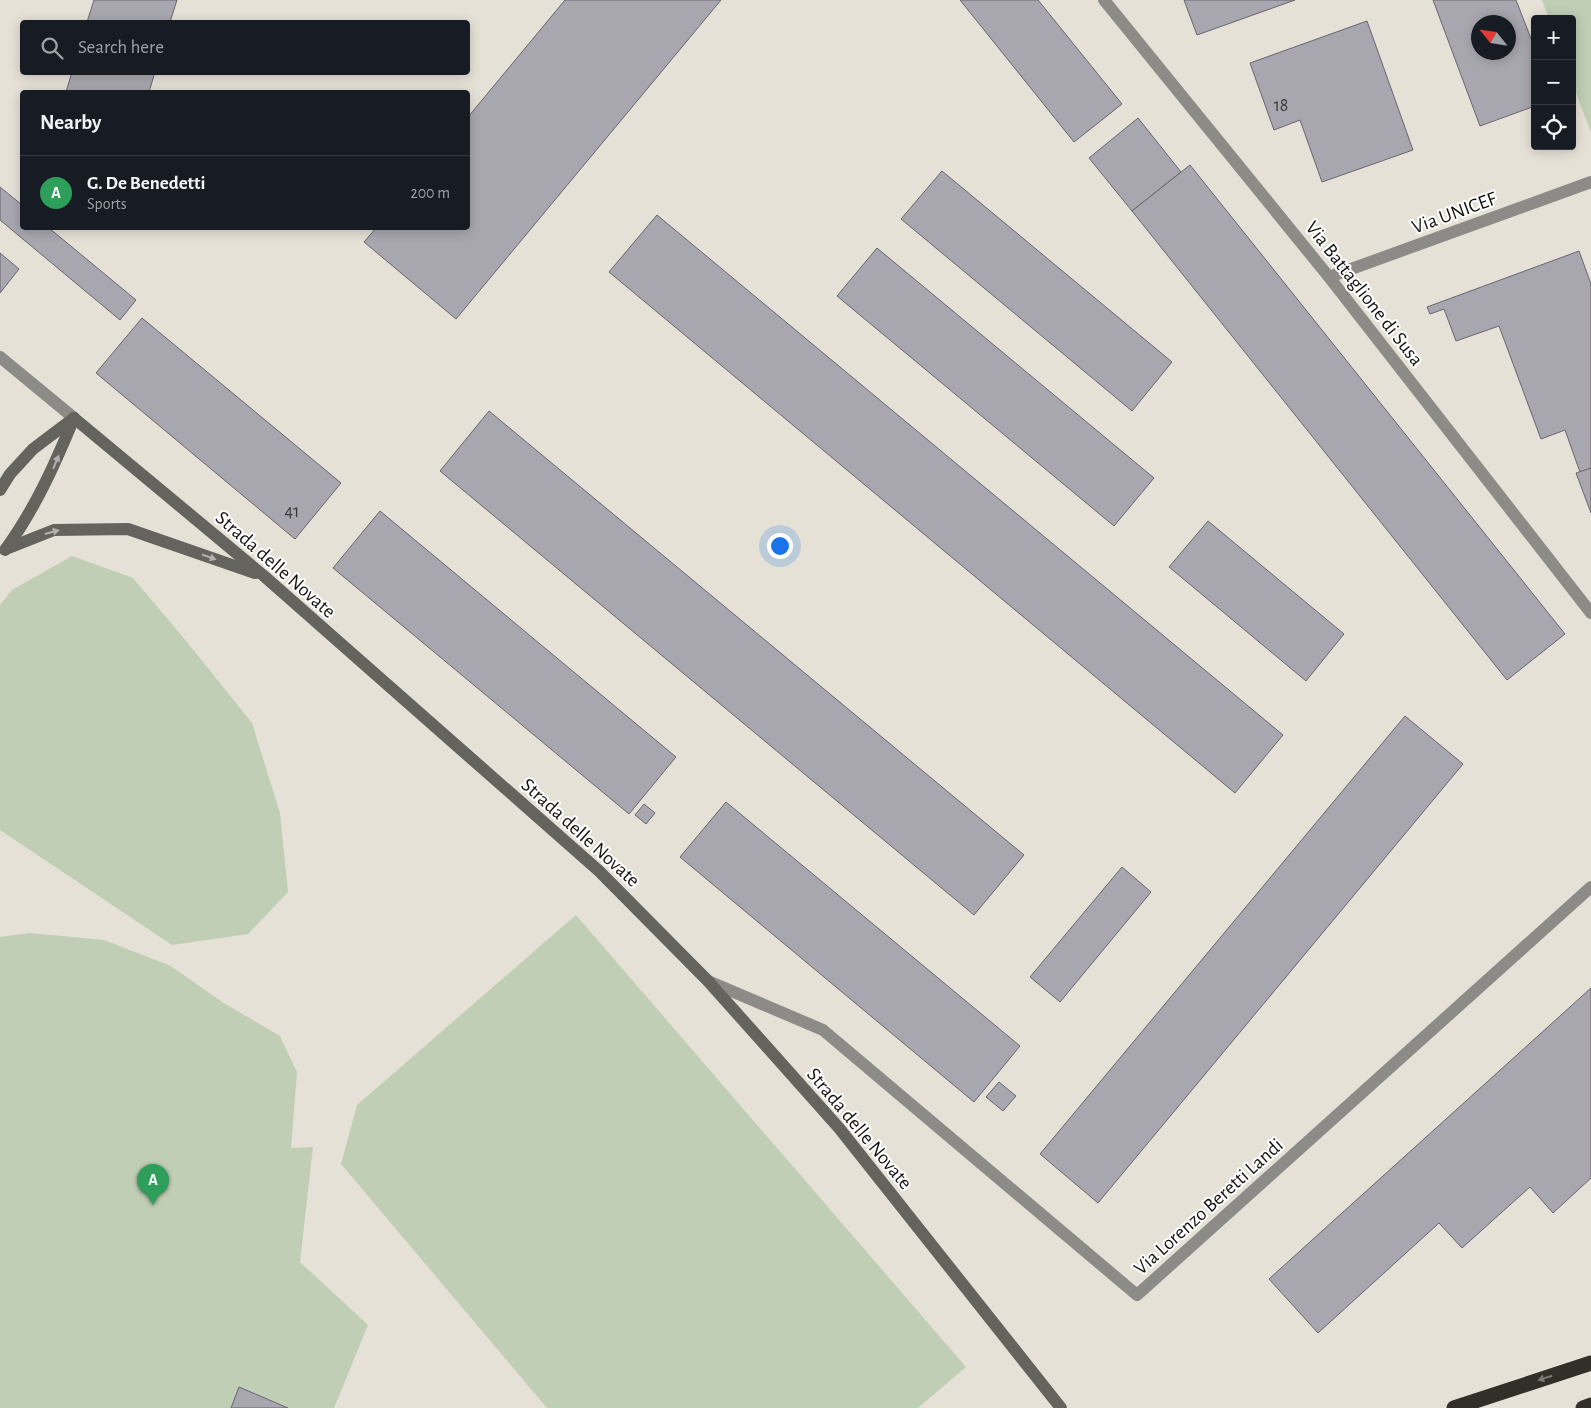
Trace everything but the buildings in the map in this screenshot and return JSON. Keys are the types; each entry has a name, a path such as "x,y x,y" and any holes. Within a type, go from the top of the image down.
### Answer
{"highway":[{"path":"1454,1408 1591,1363"},
{"path":"1583,1408 1591,1405"}],"street":[{"name":"Via Battaglione di Susa","path":"1104,0 1329,277 1591,614"},
{"name":"Via UNICEF","path":"1329,277 1591,182"},
{"name":"Strada delle Novate","path":"0,357 264,576 599,871 708,981 839,1128 1061,1408"},
{"path":"0,490 10,474 33,449 74,418"},
{"path":"3,552 38,500 55,466 74,418"},
{"path":"3,552 54,530 128,529 264,576"},
{"name":"Via Lorenzo Beretti Landi","path":"708,981 823,1030 1137,1295 1591,887"}],"green space":[{"path":"1542,0 1591,0 1591,133 1576,93 1576,15 1548,15"},
{"path":"72,556 133,578 252,723 280,813 288,892 248,934 172,945 0,830 0,605 12,590"},
{"path":"576,915 966,1367 918,1408 547,1408 341,1164 357,1105"},
{"path":"29,933 104,940 171,966 222,1002 280,1036 297,1072 291,1148 313,1147 300,1262 368,1325 334,1408 0,1408 0,937"}],"place":[{"name":"G. De Benedetti","path":"153,1205"}]}
